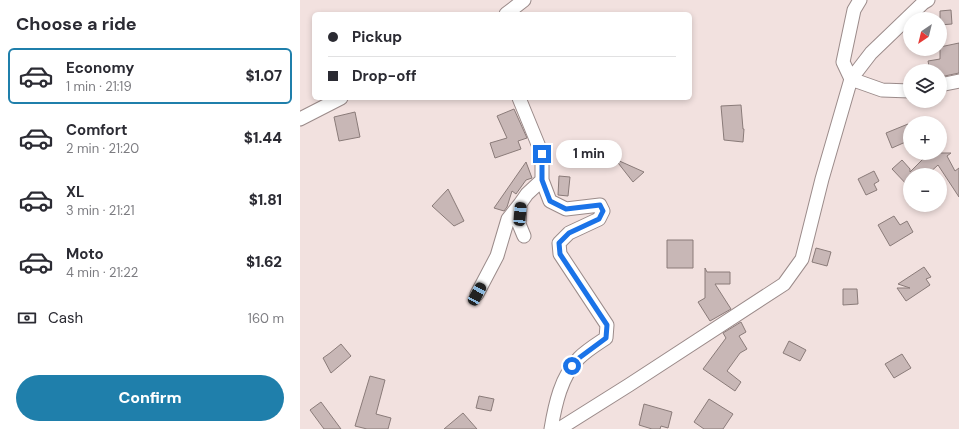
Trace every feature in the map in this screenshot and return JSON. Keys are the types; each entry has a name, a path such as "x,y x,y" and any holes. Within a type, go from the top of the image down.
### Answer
{"street":[{"path":"509,12 524,0"},
{"path":"860,0 854,10 843,62 852,79 882,90 903,91"},
{"path":"559,429 784,284 802,260 822,178 852,79 871,53 923,3 928,0"},
{"path":"947,84 959,82"},
{"path":"300,119 337,100"},
{"path":"520,100 542,154 542,180 550,201 566,209 600,205 603,211 599,219 569,233 559,243 560,254 607,325 606,338 579,358 566,375 555,407 551,429"},
{"path":"477,294 497,256 508,219 527,194 542,180"},
{"path":"520,204 519,224 524,236"}],"building":[{"path":"951,10 952,24 947,24 947,12 940,11"},
{"path":"959,43 959,73 947,76 947,64 929,64 928,61 940,59 940,56 947,56 947,46"},
{"path":"741,105 744,129 743,142 724,140 721,106"},
{"path":"514,109 527,138 518,141 521,149 495,158 490,143 507,138 497,116"},
{"path":"355,112 360,137 339,141 334,117"},
{"path":"903,126 903,143 892,148 886,133"},
{"path":"947,156 955,171 959,168 959,197 947,179 947,168 940,168 938,165 935,168 914,168 922,160 947,160"},
{"path":"615,159 644,172 633,182"},
{"path":"902,160 909,168 903,168 903,181 892,169"},
{"path":"526,162 532,178 526,180 516,194 512,191 507,207 504,211 494,208"},
{"path":"874,171 879,181 874,184 877,190 866,195 858,179"},
{"path":"559,176 570,177 568,196 558,195"},
{"path":"448,189 464,221 454,226 432,206"},
{"path":"894,216 900,225 907,221 913,232 890,246 878,225"},
{"path":"667,240 693,240 693,268 667,268"},
{"path":"816,248 831,252 827,266 812,262"},
{"path":"924,267 931,277 926,279 930,285 906,301 897,288 910,288 898,284"},
{"path":"705,268 707,272 730,272 730,284 715,284 731,309 710,321 698,302 705,298"},
{"path":"843,289 857,289 858,304 843,305"},
{"path":"741,322 746,332 739,336 747,349 740,353 727,371 741,382 735,391 703,369 726,338 723,333"},
{"path":"789,341 806,350 800,361 783,353"},
{"path":"341,344 351,356 331,373 323,358"},
{"path":"902,354 911,368 894,378 885,364"},
{"path":"370,376 385,380 376,414 391,418 388,429 367,429 355,426"},
{"path":"479,396 494,399 491,411 476,408"},
{"path":"709,399 733,414 723,429 704,429 694,422"},
{"path":"321,402 341,429 324,429 310,410"},
{"path":"644,404 672,412 668,428 661,426 660,429 652,429 639,425"},
{"path":"463,413 477,429 444,429"}],"route":[{"path":"542,154 542,180 550,201 566,209 600,205 603,211 599,219 569,233 559,243 560,254 607,325 606,338 579,358 572,366"}]}
